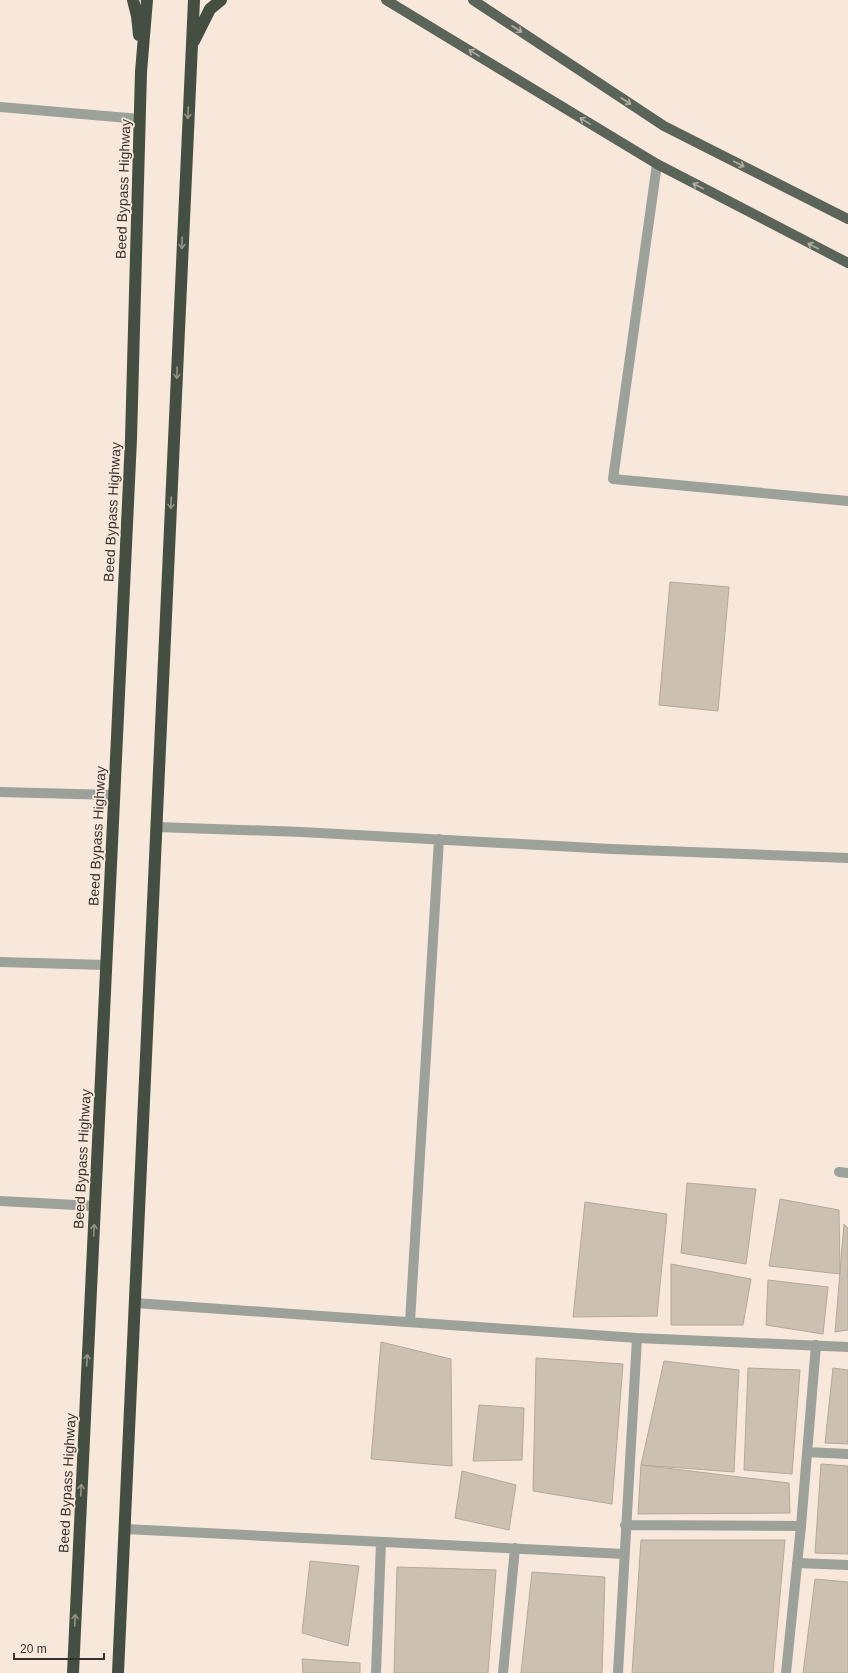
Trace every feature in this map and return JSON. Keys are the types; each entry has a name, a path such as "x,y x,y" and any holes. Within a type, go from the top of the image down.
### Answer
{"highway":[{"path":"133,0 137,16 141,72"},
{"name":"Beed Bypass Highway","path":"73,1673 131,438 141,72 148,0"},
{"path":"118,1673 194,0"},
{"path":"190,74 194,40 210,9 221,0"}],"main road":[{"path":"386,0 657,164 848,264"},
{"path":"473,0 664,126 848,219"}],"street":[{"path":"0,107 140,119"},
{"path":"657,164 613,479 848,501"},
{"path":"0,792 114,795"},
{"path":"157,827 439,839 611,849 848,858"},
{"path":"410,1322 439,839"},
{"path":"0,962 106,965"},
{"path":"0,1201 95,1206"},
{"path":"135,1303 637,1338 848,1347"},
{"path":"618,1673 625,1525 637,1338"},
{"path":"786,1673 801,1526 816,1345"},
{"path":"807,1452 848,1454"},
{"path":"625,1525 801,1526"},
{"path":"125,1529 624,1554"},
{"path":"376,1673 382,1542"},
{"path":"503,1673 515,1548"},
{"path":"797,1563 848,1565"}],"building":[{"path":"670,582 729,587 718,711 659,705"},
{"path":"687,1183 756,1189 746,1264 681,1253"},
{"path":"780,1199 839,1210 840,1274 769,1266"},
{"path":"585,1202 667,1214 657,1316 573,1317"},
{"path":"844,1224 848,1228 848,1330 835,1332"},
{"path":"671,1264 751,1279 743,1325 671,1325"},
{"path":"768,1280 828,1287 823,1334 766,1325"},
{"path":"381,1342 451,1359 452,1466 371,1459"},
{"path":"536,1358 623,1364 612,1504 533,1491"},
{"path":"664,1361 739,1370 734,1472 641,1465"},
{"path":"748,1368 800,1370 792,1474 744,1470"},
{"path":"833,1368 848,1370 848,1444 825,1443"},
{"path":"479,1405 524,1408 522,1460 473,1461"},
{"path":"821,1464 848,1466 848,1554 815,1553"},
{"path":"641,1465 789,1483 790,1513 638,1514"},
{"path":"462,1471 516,1485 509,1530 455,1518"},
{"path":"641,1540 785,1540 773,1673 632,1673"},
{"path":"310,1561 359,1566 348,1646 302,1633"},
{"path":"397,1567 496,1570 488,1673 394,1673"},
{"path":"532,1572 605,1577 602,1673 521,1673"},
{"path":"815,1579 848,1582 848,1673 803,1673"},
{"path":"302,1659 360,1663 360,1673 303,1673"}]}
